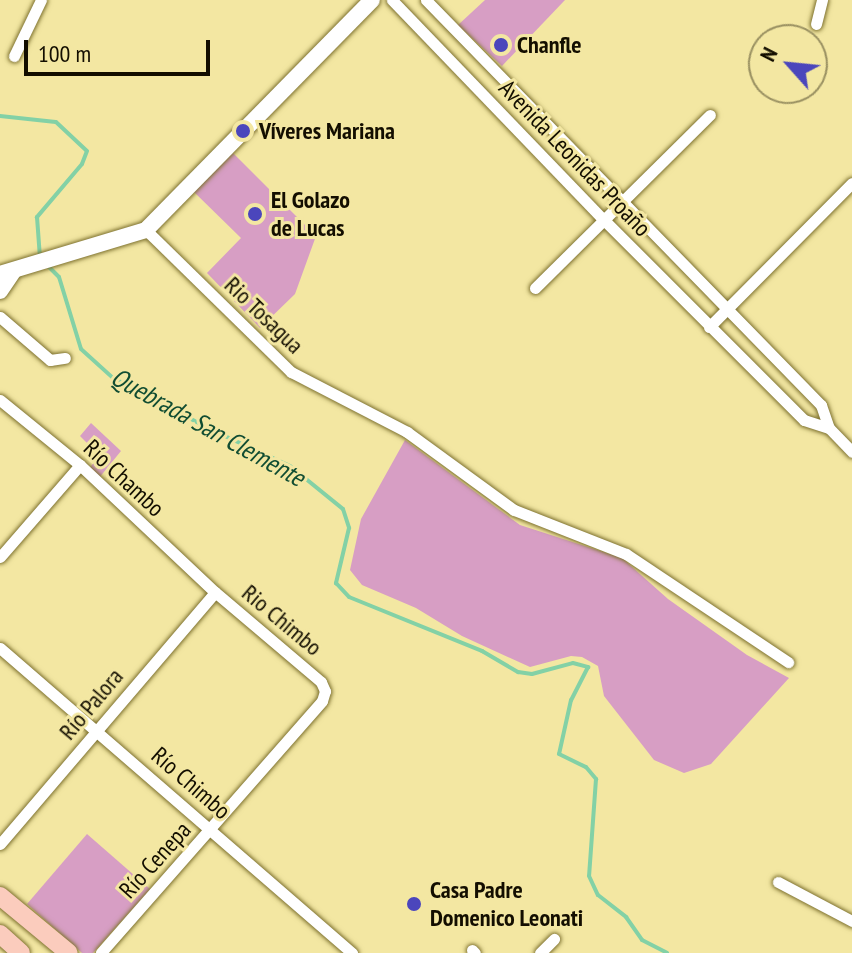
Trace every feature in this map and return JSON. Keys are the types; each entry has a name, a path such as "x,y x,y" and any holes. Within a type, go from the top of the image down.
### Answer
{"main road":[{"path":"6,279 57,257 146,230 372,0"},
{"path":"0,896 69,953"},
{"path":"0,934 21,953"}],"street":[{"path":"14,56 41,0"},
{"name":"Avenida Leonidas Proaño","path":"392,0 709,327 804,420 829,428"},
{"name":"Avenida Leonidas Proaño","path":"426,0 821,405 829,428"},
{"path":"816,24 822,0"},
{"path":"535,288 710,115"},
{"path":"709,327 851,187"},
{"name":"Rio Tosagua","path":"146,230 291,372 407,432 514,510 626,554 788,662"},
{"path":"0,317 50,360 65,358"},
{"name":"Río Chambo","path":"0,400 80,465 215,592"},
{"path":"829,428 852,452"},
{"path":"0,557 80,465"},
{"name":"Rio Chimbo","path":"215,592 321,682"},
{"name":"Río Palora","path":"0,844 215,592"},
{"name":"Río Chimbo","path":"0,648 352,953"},
{"name":"Río Cenepa","path":"101,953 322,701 321,682"},
{"path":"778,882 852,921"},
{"path":"540,953 554,939"}],"shaded area":[{"name":"Chanfle","path":"485,0 565,0 502,66 458,25"},
{"name":"El Golazo de Lucas","path":"233,153 316,236 295,294 260,328 207,273 241,238 194,192"},
{"path":"91,423 121,451 99,478 89,469 103,449 94,440 89,445 80,436"},
{"path":"405,440 520,525 622,558 668,599 747,655 789,678 711,764 684,773 654,760 604,696 598,666 582,657 571,656 530,667 462,636 416,608 362,585 350,570 361,519"},
{"path":"87,834 150,889 93,953 82,953 27,904"}],"waterway":[{"name":"Quebrada San Clemente","path":"0,116 56,122 87,151 82,164 37,217 40,258"},
{"name":"Quebrada San Clemente","path":"46,264 59,277 81,349 113,378 216,432 290,466 343,509 349,528 336,583 349,597 482,651 518,672 532,674 573,663 588,667 571,700 559,754 586,767 596,779 589,876 598,895 626,917 642,940 667,953"}],"place":[{"name":"Chanfle","path":"501,45"},
{"name":"Víveres Mariana","path":"243,131"},
{"name":"El Golazo de Lucas","path":"255,214"},
{"name":"Casa Padre Domenico Leonati","path":"414,904"}]}
